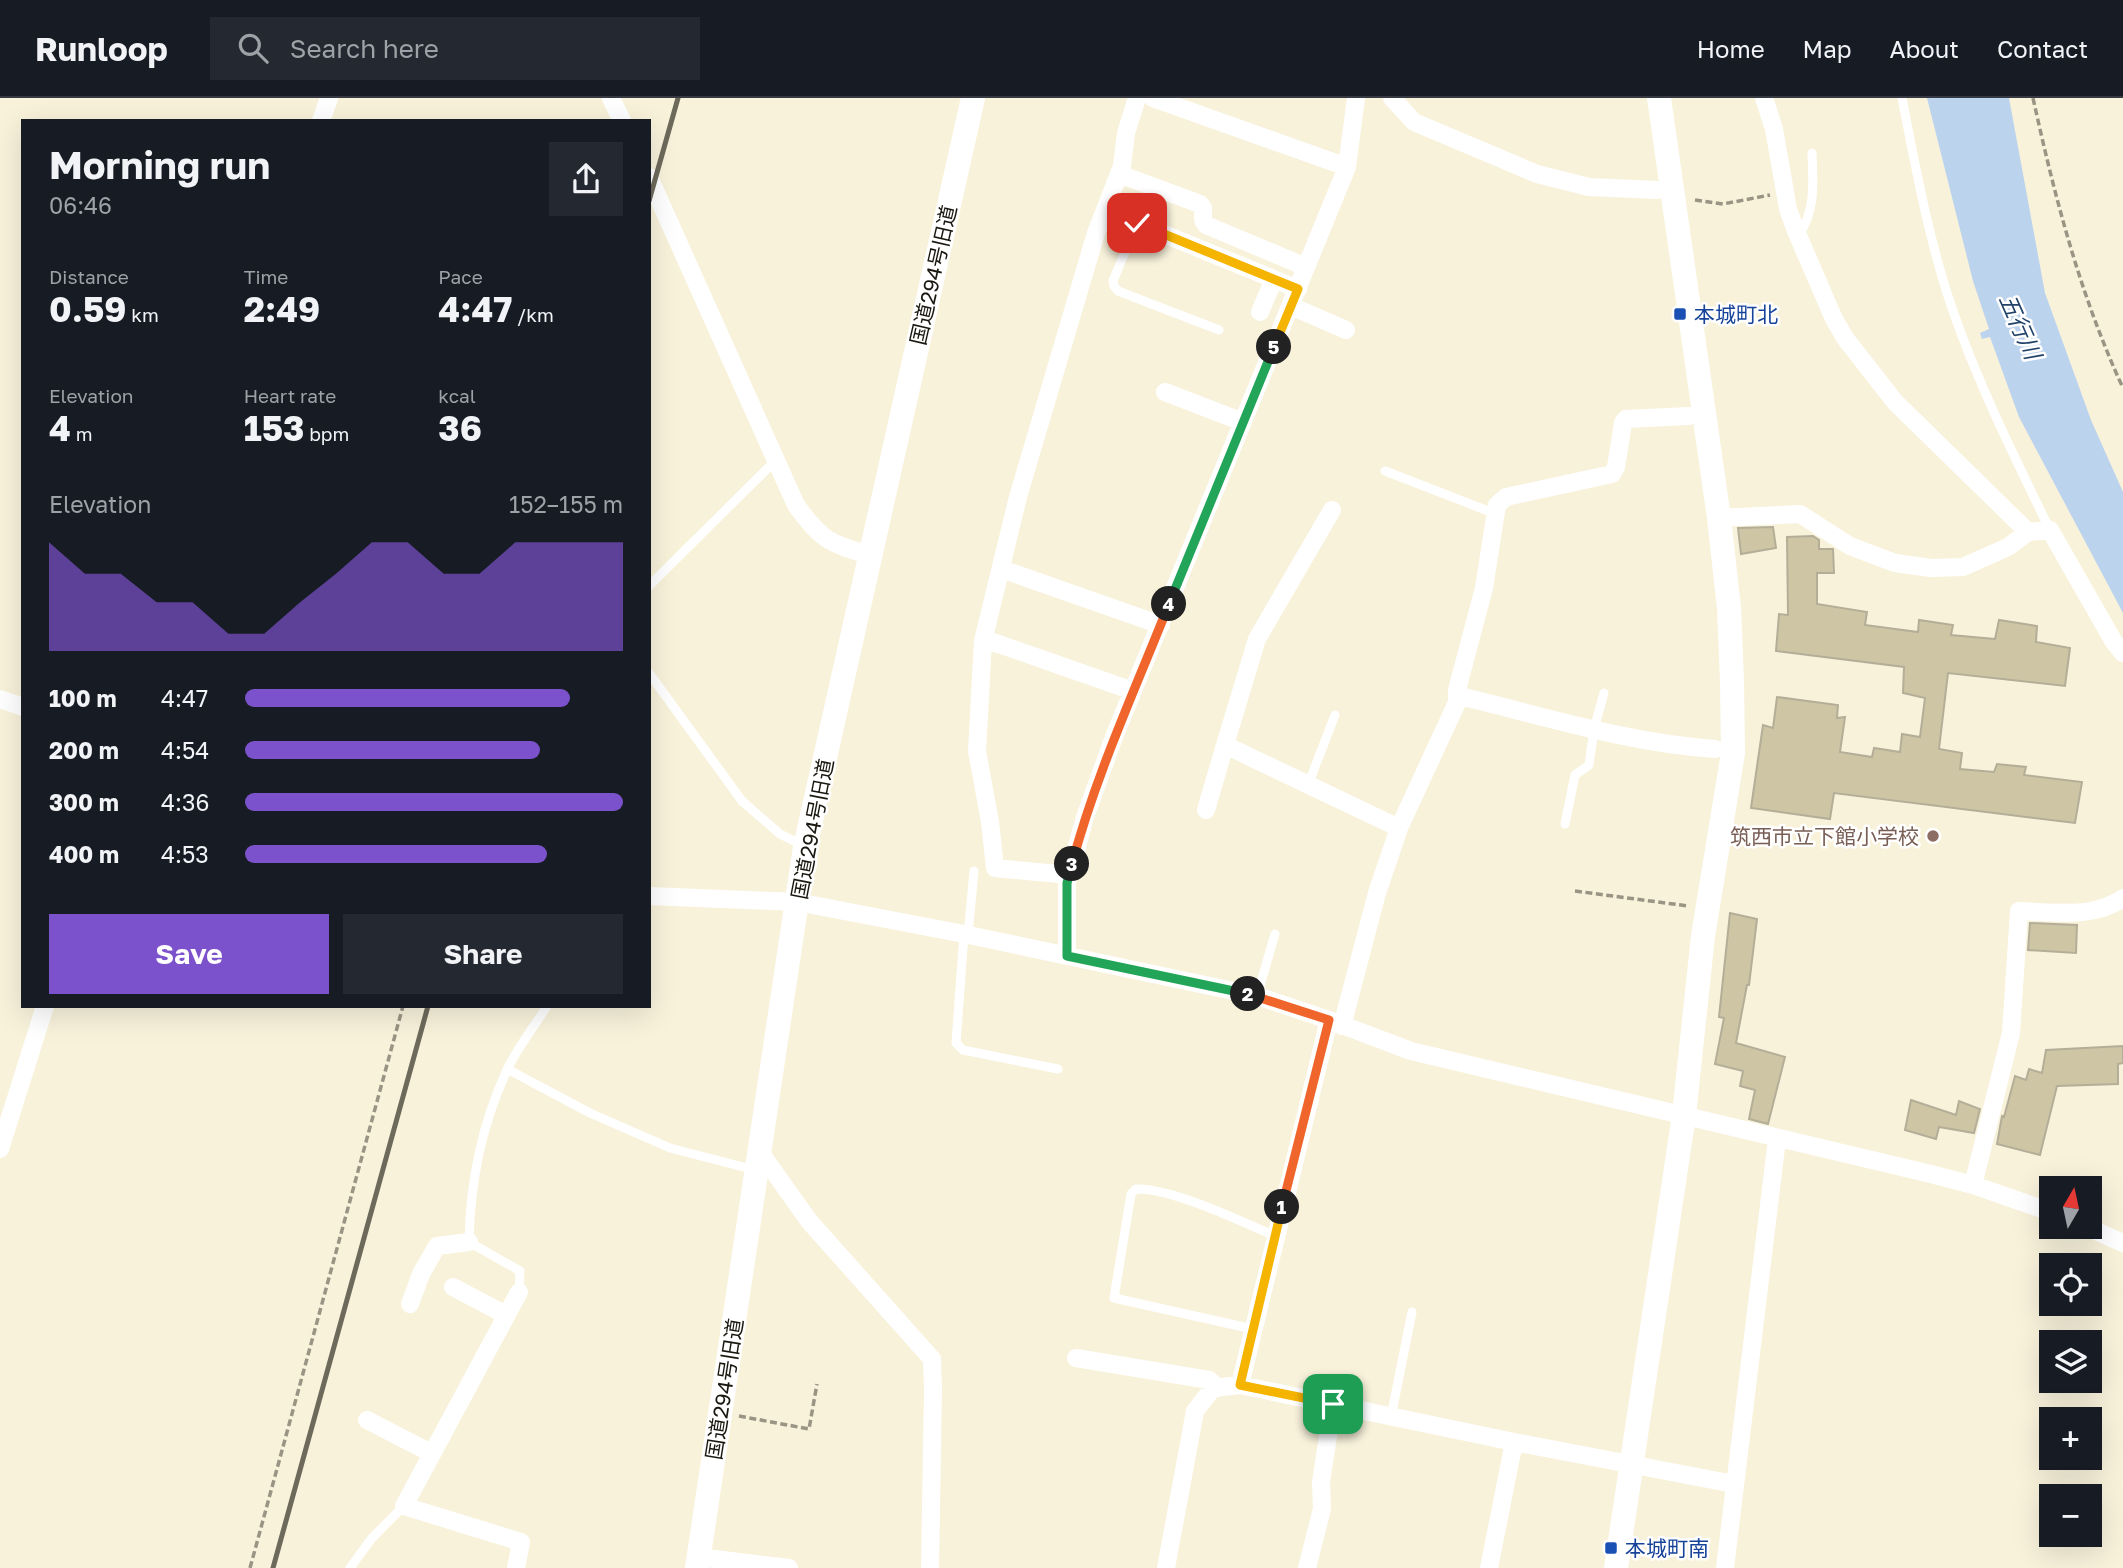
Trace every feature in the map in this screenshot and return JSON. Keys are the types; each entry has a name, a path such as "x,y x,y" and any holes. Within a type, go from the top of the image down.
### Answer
{"street":[{"path":"322,119 329,98"},
{"path":"611,98 621,119"},
{"name":"国道294号旧道","path":"698,1563 805,847 973,98"},
{"path":"1069,876 995,868 977,751 983,641 1018,497 1097,233 1119,174 1125,153 1126,133 1136,98"},
{"path":"1153,98 1347,167"},
{"path":"1067,956 1069,876 1085,817 1133,691 1347,167 1356,98"},
{"path":"1392,98 1414,122 1537,174 1589,187 1657,190"},
{"path":"1616,1568 1684,1115 1708,909 1732,753 1729,607 1719,518 1659,98"},
{"path":"1764,98 1774,129 1788,209 1845,338 1895,402 2028,532"},
{"path":"1119,174 1200,204 1206,225 1306,267"},
{"path":"651,182 796,505 814,530 834,545 870,555"},
{"path":"1137,223 1298,289"},
{"path":"1260,312 1274,279"},
{"path":"1290,306 1346,330"},
{"path":"1165,392 1243,422"},
{"path":"1457,701 1457,690 1484,588 1497,505 1506,497 1612,474 1616,467 1623,423 1626,419 1689,416"},
{"path":"1206,810 1257,639 1332,510"},
{"path":"1719,518 1800,514 1850,546 1895,563 1931,568 1963,567 2008,547 2028,532 2050,530 2114,642 2123,653"},
{"path":"1010,572 1161,625"},
{"path":"993,642 1133,691"},
{"path":"1240,1385 1275,1236 1336,1023 1377,893 1399,828 1460,696 1594,729 1681,747 1715,749"},
{"path":"0,699 21,706"},
{"path":"1225,745 1399,828"},
{"path":"651,896 797,902 966,934 1257,996 1412,1051 1973,1185 2039,1208"},
{"path":"1973,1185 2011,1033 2019,911 2083,913 2110,907 2123,898"},
{"path":"0,1149 44,1008"},
{"path":"1724,1568 1777,1139"},
{"path":"758,1161 932,1359 930,1568"},
{"path":"2102,1234 2123,1243"},
{"path":"410,1304 421,1274 437,1246 469,1242"},
{"path":"453,1287 506,1315"},
{"path":"516,1568 521,1542 404,1506 519,1292"},
{"path":"1076,1358 1209,1380 1218,1388"},
{"path":"1166,1568 1195,1411 1213,1388 1240,1385 1514,1443 1734,1484"},
{"path":"1307,1568 1322,1509 1321,1482 1333,1404"},
{"path":"367,1420 431,1453"},
{"path":"1489,1568 1514,1443"},
{"path":"698,1563 789,1568"}],"lane":[{"path":"1902,98 1922,199 1952,308 1980,383 2050,530"},
{"path":"1798,236 1806,224 1812,204 1812,153"},
{"path":"1137,223 1113,281 1114,286 1118,291 1219,330"},
{"path":"651,584 775,461"},
{"path":"1385,471 1496,514"},
{"path":"651,676 742,802 780,834 805,847"},
{"path":"1565,824 1575,775 1588,765 1604,693"},
{"path":"1308,785 1335,715"},
{"path":"974,871 956,1043 963,1050 1058,1069"},
{"path":"1257,996 1275,934"},
{"path":"519,1292 520,1271 469,1242 469,1205 475,1167 507,1069 546,1008"},
{"path":"507,1069 590,1113 670,1148 758,1161"},
{"path":"1253,1329 1114,1298 1131,1194 1136,1189 1144,1188 1174,1196 1275,1236"},
{"path":"1391,1417 1412,1312"},
{"path":"350,1568 372,1538 404,1506"}],"path":[{"path":"2033,98 2070,251 2099,337 2123,388"},
{"path":"1689,199 1723,204 1775,194"},
{"path":"1575,891 1708,909"},
{"path":"250,1568 402,1008"},
{"path":"736,1415 809,1429 817,1384"}],"water":[{"name":"五行川","path":"1927,98 2009,98 2045,293 2091,420 2123,492 2123,613 2019,417 1990,337 1982,339 1980,333 1989,329 1973,281"}],"building":[{"path":"1773,527 1776,548 1741,554 1738,528"},
{"path":"1813,536 1819,540 1819,549 1833,549 1834,573 1817,573 1817,604 1867,612 1865,625 1918,632 1919,620 1953,625 1951,635 1995,639 1999,620 2037,626 2036,642 2070,648 2065,686 1948,673 1939,749 1962,753 1960,769 1994,772 1997,764 2026,767 2024,775 2082,782 2075,823 1834,793 1830,819 1751,808 1763,725 1773,728 1777,697 1838,705 1837,718 1845,717 1840,752 1872,757 1874,748 1900,752 1902,734 1920,737 1925,698 1903,693 1904,667 1776,651 1779,614 1788,615 1787,537"},
{"path":"1730,913 1757,919 1749,985 1736,1043 1785,1057 1768,1124 1749,1119 1755,1090 1740,1086 1743,1071 1715,1064 1724,1018 1719,1017"},
{"path":"2030,923 2077,925 2076,953 2028,950"},
{"path":"2123,1046 2123,1063 2118,1064 2118,1084 2057,1086 2040,1155 1997,1144 2002,1116 2004,1117 2015,1076 2026,1080 2029,1069 2042,1073 2046,1050"},
{"path":"1911,1100 1956,1115 1959,1101 1980,1109 1974,1133 1939,1127 1936,1139 1905,1130"}],"railway":[{"path":"651,194 678,98"},
{"path":"273,1568 427,1008"}],"place":[{"name":"本城町北","path":"1680,314"},
{"name":"筑西市立下館小学校","path":"1933,836"},
{"name":"本城町南","path":"1611,1548"}],"route":[{"path":"1137,223 1298,289 1114,737 1085,817 1067,883 1067,956 1257,996 1329,1020 1240,1385 1333,1404"}]}
